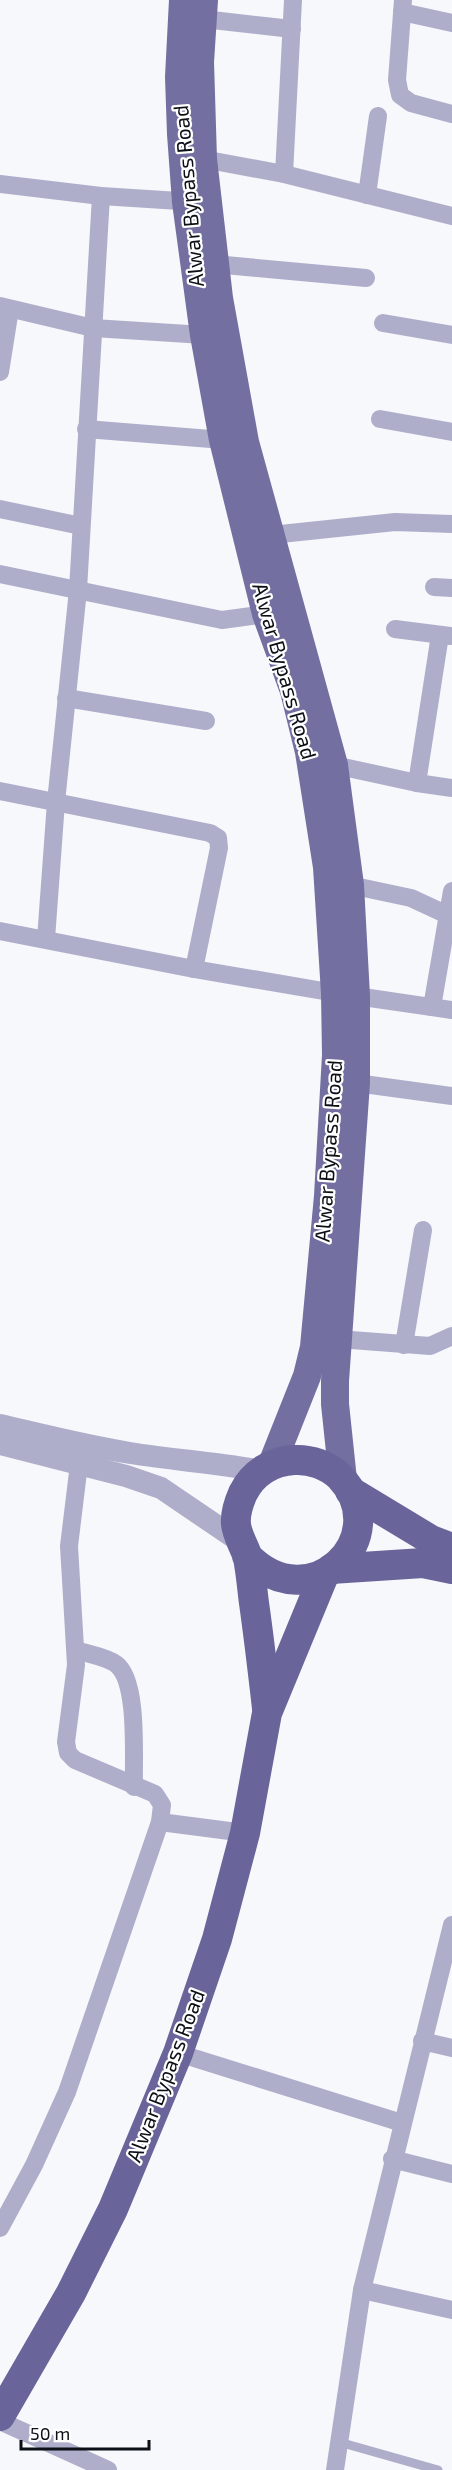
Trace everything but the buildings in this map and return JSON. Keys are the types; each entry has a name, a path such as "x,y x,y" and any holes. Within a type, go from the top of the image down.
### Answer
{"highway":[{"path":"267,1713 245,1550 236,1524 239,1504 247,1485 267,1467 305,1460 326,1467 347,1486 431,1540 452,1548"},
{"path":"267,1713 327,1572 341,1562 349,1552 357,1528 357,1509 347,1486"},
{"path":"245,1550 269,1574 297,1581 327,1572 423,1563 452,1569"},
{"name":"Alwar Bypass Road","path":"0,2416 71,2292 113,2209 178,2053 217,1939 245,1833 267,1713"}],"main road":[{"path":"197,6 203,159 197,202 214,264 245,442 334,765 350,885 345,995 356,1083 326,1343 347,1486"},
{"name":"Alwar Bypass Road","path":"197,6 179,77 197,202 204,334 223,440 266,615 294,691 309,752 345,995 333,1119 326,1343"},
{"path":"267,1467 307,1376 326,1343"}],"street":[{"path":"284,174 293,0"},
{"path":"197,6 292,29"},
{"path":"452,23 402,6 398,80 400,95 411,103 452,114"},
{"path":"367,195 378,116"},
{"path":"203,159 284,174 452,216"},
{"path":"0,184 101,196 197,202"},
{"path":"46,939 56,802 78,590 101,196"},
{"path":"214,264 366,278"},
{"path":"0,372 5,307 93,328 204,334"},
{"path":"383,323 452,335"},
{"path":"380,419 452,432"},
{"path":"86,429 223,440"},
{"path":"0,509 81,526"},
{"path":"271,535 395,522 452,524"},
{"path":"0,574 222,620 266,615"},
{"path":"395,629 446,635 417,783"},
{"path":"66,698 206,721"},
{"path":"334,765 452,788"},
{"path":"0,791 210,833 218,838 219,848 194,969"},
{"path":"350,885 411,898 450,916"},
{"path":"432,1007 450,916 452,891"},
{"path":"0,931 194,969 345,995 452,1010"},
{"path":"356,1083 452,1096"},
{"path":"404,1345 423,1230"},
{"path":"326,1343 430,1346 452,1336"},
{"path":"0,1425 122,1451 267,1467"},
{"path":"0,1444 160,1488 245,1550"},
{"path":"0,2228 34,2165 67,2092 160,1822 162,1805 155,1794 75,1760 68,1753 66,1742 76,1665 69,1546 79,1464"},
{"path":"76,1650 115,1663 126,1675 131,1691 134,1787"},
{"path":"160,1822 245,1833"},
{"path":"335,2470 362,2290 392,2159 452,1924"},
{"path":"422,2041 452,2048"},
{"path":"178,2053 402,2123"},
{"path":"392,2159 452,2174"},
{"path":"362,2290 452,2310"},
{"path":"0,2421 108,2470"}],"lane":[{"path":"339,2442 438,2470"}]}
